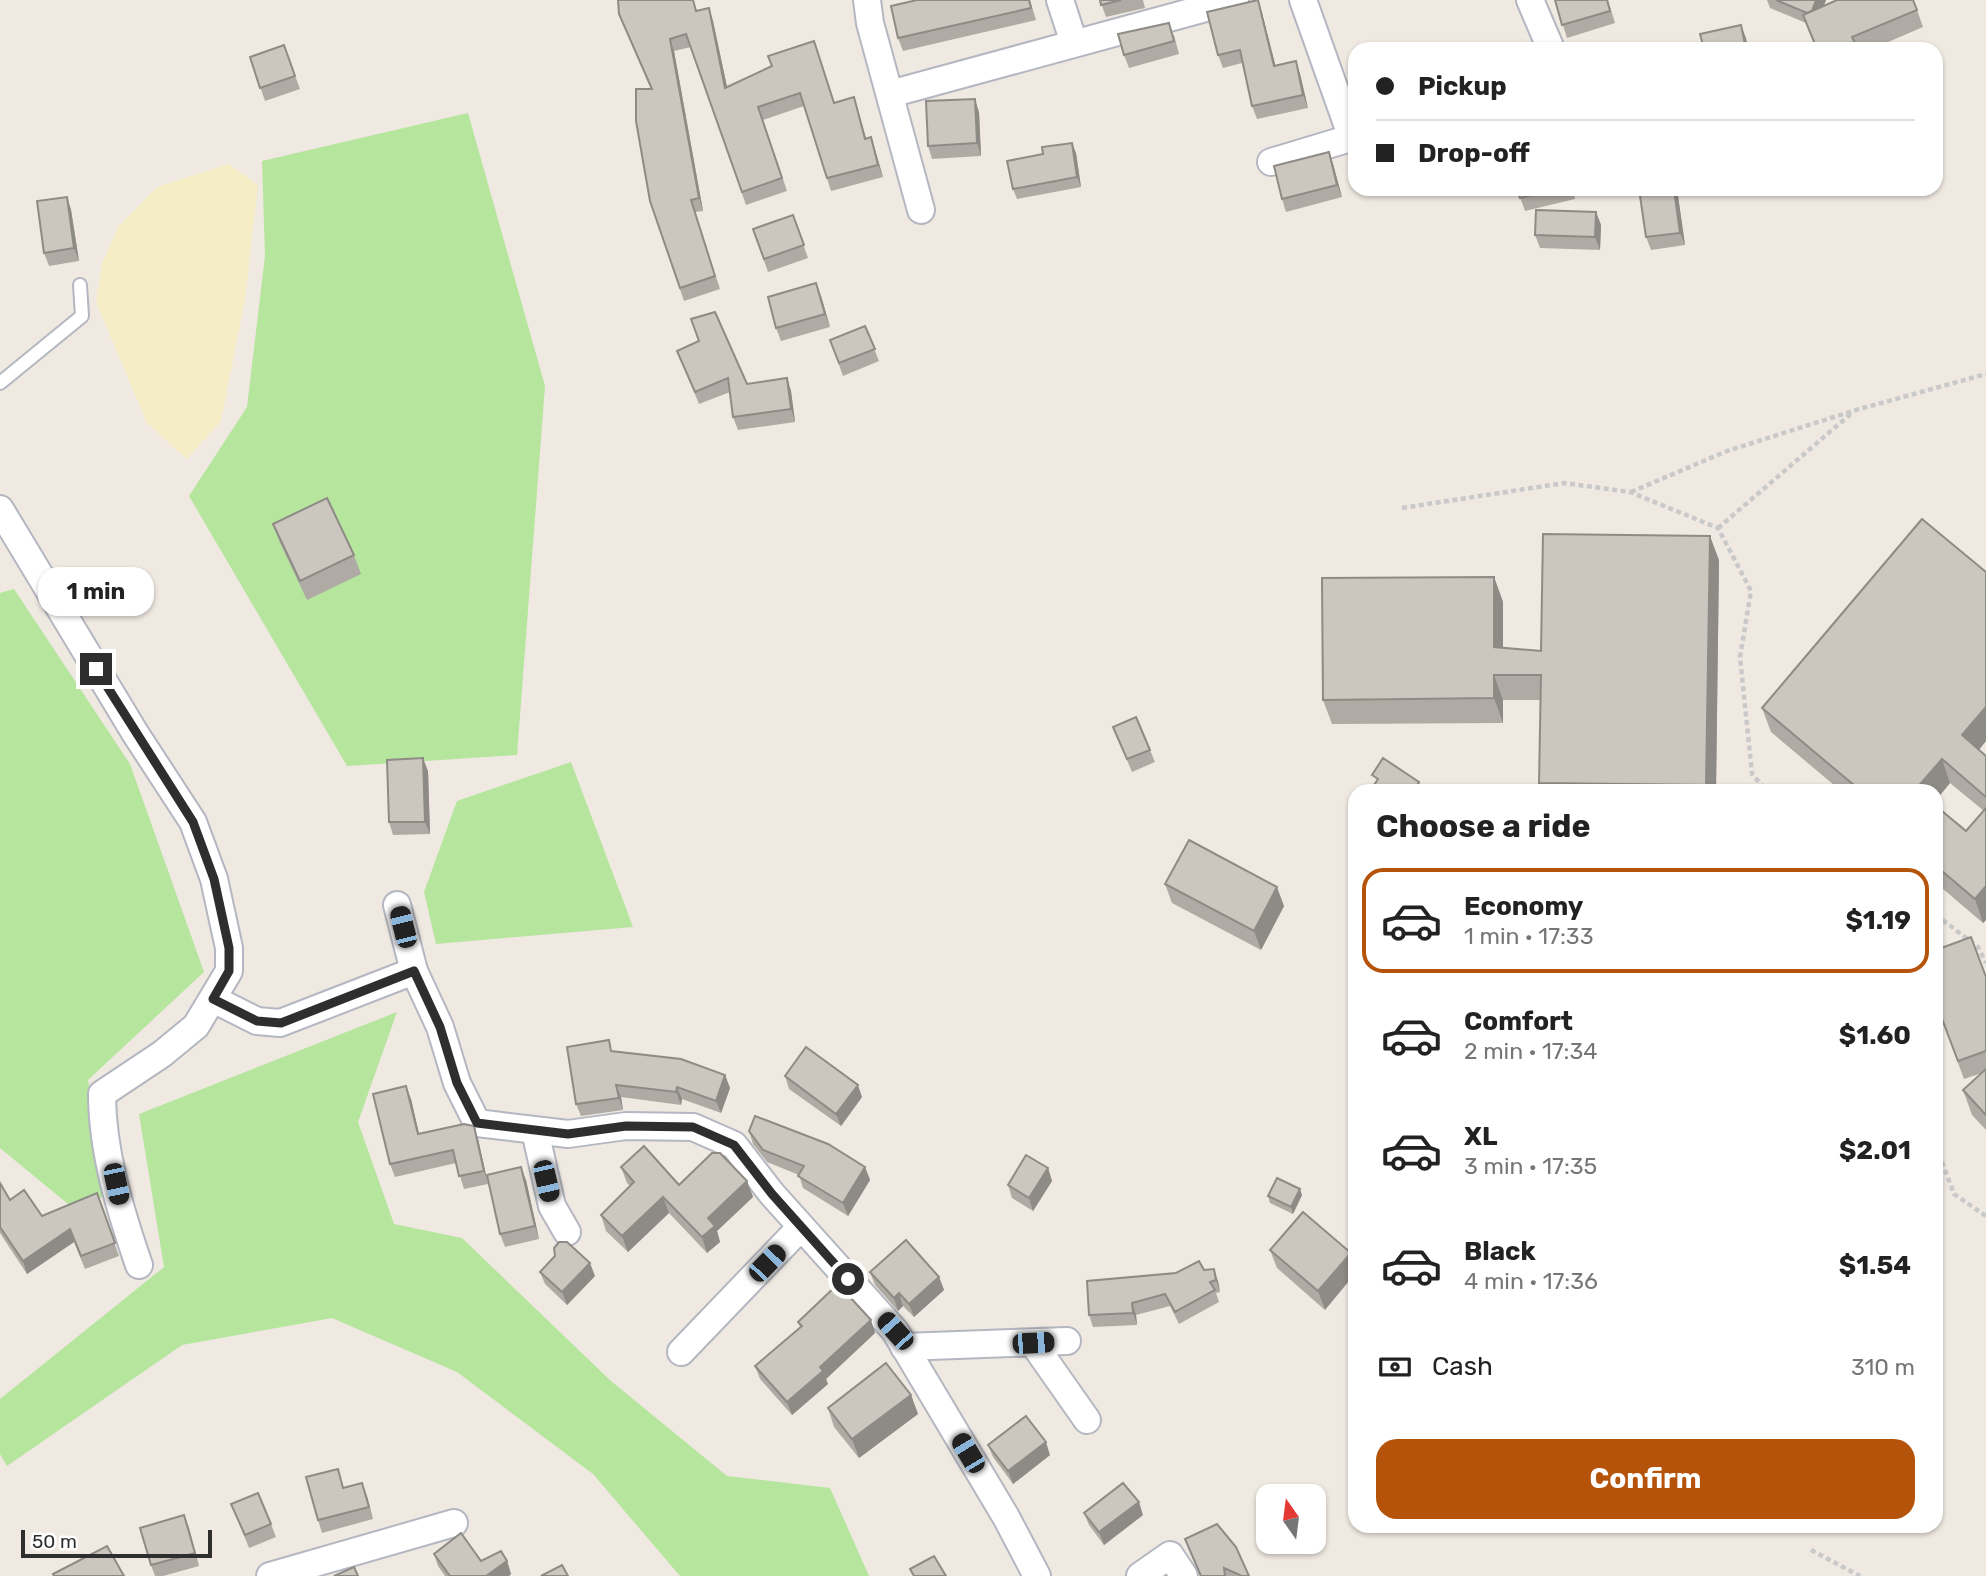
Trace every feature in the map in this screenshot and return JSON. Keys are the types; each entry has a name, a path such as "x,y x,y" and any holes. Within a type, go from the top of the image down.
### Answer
{"street":[{"path":"867,0 870,23 921,210"},
{"path":"1060,0 1074,43"},
{"path":"890,94 1235,0"},
{"path":"1303,0 1348,123"},
{"path":"1531,0 1548,42"},
{"path":"1271,162 1348,139"},
{"path":"0,509 8,540 193,822 214,879 229,948 229,971 196,1026 162,1054 102,1094 102,1126 125,1225 139,1265"},
{"path":"397,905 414,971 440,1027 457,1083 477,1123 568,1134 626,1126 693,1127 734,1145 801,1227 895,1331 1006,1517 1037,1576"},
{"path":"213,999 257,1021 281,1023 414,971"},
{"path":"535,1131 552,1206 567,1232"},
{"path":"681,1352 801,1227"},
{"path":"904,1347 1067,1341"},
{"path":"1033,1343 1087,1420"},
{"path":"270,1576 454,1523"},
{"path":"1140,1576 1170,1555 1184,1576"}],"lane":[{"path":"0,383 82,316 80,285"}],"path":[{"path":"1630,492 1727,451 1986,373"},
{"path":"1718,528 1856,410"},
{"path":"1402,508 1564,483 1630,492 1718,528 1751,591 1740,657 1752,774 1761,784"},
{"path":"1943,920 1978,947 1986,964"},
{"path":"1943,1165 1954,1194 1986,1216"},
{"path":"1811,1550 1860,1576"}],"green space":[{"path":"468,113 545,386 517,755 347,766 189,496 247,407 265,256 262,161"},
{"path":"14,589 130,764 204,972 88,1080 109,1196 68,1204 0,1148 0,593"},
{"path":"571,762 633,927 436,944 424,892 457,801"},
{"path":"397,1012 358,1122 394,1224 462,1238 611,1381 727,1476 830,1488 869,1576 680,1576 593,1474 457,1372 332,1318 182,1345 7,1466 0,1454 0,1399 164,1267 139,1114"}],"sand":[{"path":"228,164 258,185 245,300 221,421 187,459 147,423 96,302 102,264 118,227 157,187"}],"building":[{"path":"618,0 693,0 696,11 709,8 725,88 772,66 768,56 814,41 834,103 854,97 865,139 871,137 878,165 827,178 800,93 758,107 782,178 742,192 686,34 670,39 699,198 691,200 715,276 680,288 650,201 636,121 636,89 652,89 619,14"},
{"path":"917,0 1029,0 1031,8 898,38 891,6"},
{"path":"1100,0 1121,0 1101,5"},
{"path":"1258,0 1274,66 1296,61 1303,95 1252,106 1240,50 1218,55 1207,12"},
{"path":"1555,0 1607,0 1610,11 1562,25"},
{"path":"1776,0 1816,0 1812,11 1807,13"},
{"path":"1837,0 1913,0 1917,10 1852,37 1854,42 1814,42 1803,15"},
{"path":"1169,23 1174,41 1124,55 1118,34"},
{"path":"1741,25 1745,42 1702,42 1700,34"},
{"path":"284,45 295,76 260,88 250,57"},
{"path":"975,99 977,143 928,146 926,101"},
{"path":"1072,143 1077,177 1013,189 1007,161 1043,154 1042,147"},
{"path":"1329,152 1337,185 1282,199 1274,166"},
{"path":"1640,196 1675,196 1680,233 1646,237"},
{"path":"67,197 74,248 44,253 37,201"},
{"path":"1536,210 1596,212 1595,237 1535,235"},
{"path":"793,215 804,245 764,259 753,229"},
{"path":"816,283 825,314 776,328 768,297"},
{"path":"715,312 747,384 787,378 791,409 733,417 728,378 695,392 677,351 699,341 691,319"},
{"path":"865,326 875,349 839,363 830,340"},
{"path":"327,498 354,555 300,581 273,524"},
{"path":"1922,519 1986,572 1986,707 1962,735 1986,756 1986,797 1942,759 1920,784 1853,784 1762,708"},
{"path":"1543,534 1710,536 1706,784 1539,783 1541,675 1494,675 1494,698 1323,700 1322,578 1494,577 1494,647 1541,651"},
{"path":"1136,717 1150,750 1127,759 1113,727"},
{"path":"423,758 425,822 389,822 387,760"},
{"path":"1383,758 1419,782 1375,784 1378,779 1372,775"},
{"path":"1986,808 1986,886 1975,899 1943,872 1943,812 1966,831"},
{"path":"1189,840 1277,887 1254,931 1165,884"},
{"path":"1971,937 1986,977 1986,1051 1958,1061 1943,1021 1943,947"},
{"path":"609,1040 611,1051 681,1059 725,1075 716,1101 677,1087 676,1092 616,1085 619,1098 576,1104 567,1047"},
{"path":"806,1047 858,1085 836,1114 785,1076"},
{"path":"1986,1069 1986,1115 1963,1090"},
{"path":"406,1086 418,1134 464,1124 474,1126 484,1171 459,1176 453,1150 390,1164 373,1094"},
{"path":"755,1116 828,1144 865,1167 843,1203 798,1176 804,1166 763,1150 749,1131"},
{"path":"644,1146 679,1185 712,1153 720,1153 747,1181 708,1218 715,1226 702,1237 663,1197 622,1236 601,1215 634,1182 621,1167"},
{"path":"1026,1155 1048,1168 1029,1198 1008,1185"},
{"path":"521,1167 535,1226 500,1234 487,1175"},
{"path":"1277,1178 1300,1189 1291,1207 1268,1196"},
{"path":"0,1183 10,1200 24,1190 42,1216 97,1193 115,1243 81,1256 70,1229 23,1261 0,1227"},
{"path":"1303,1212 1348,1250 1348,1256 1318,1291 1270,1250"},
{"path":"906,1240 939,1277 909,1304 899,1293 894,1298 870,1272"},
{"path":"559,1242 567,1242 590,1263 562,1292 540,1272 555,1256 554,1248"},
{"path":"1199,1261 1204,1270 1214,1269 1216,1280 1210,1282 1215,1290 1175,1312 1165,1294 1132,1303 1133,1313 1089,1315 1087,1281 1176,1273"},
{"path":"838,1284 871,1320 820,1367 823,1371 787,1402 755,1366 802,1326 798,1322"},
{"path":"886,1363 911,1395 852,1439 828,1408"},
{"path":"1026,1416 1046,1442 1008,1471 988,1445"},
{"path":"338,1469 343,1488 362,1483 369,1507 318,1520 306,1477"},
{"path":"1123,1483 1139,1502 1099,1532 1084,1513"},
{"path":"258,1493 271,1524 245,1535 231,1504"},
{"path":"184,1515 195,1553 151,1565 140,1528"},
{"path":"1217,1524 1236,1547 1249,1576 1242,1576 1224,1568 1225,1576 1201,1576 1185,1539"},
{"path":"461,1533 481,1561 501,1551 507,1561 486,1576 450,1576 434,1554"},
{"path":"107,1546 124,1576 54,1576 53,1574"},
{"path":"934,1556 946,1576 914,1576 910,1569"},
{"path":"562,1565 568,1576 541,1576"},
{"path":"354,1567 358,1576 334,1576"}],"route":[{"path":"96,669 193,822 214,879 229,948 229,971 213,999 257,1021 281,1023 414,971 440,1027 457,1083 477,1123 568,1134 626,1126 693,1127 734,1145 772,1194 848,1279"}]}
